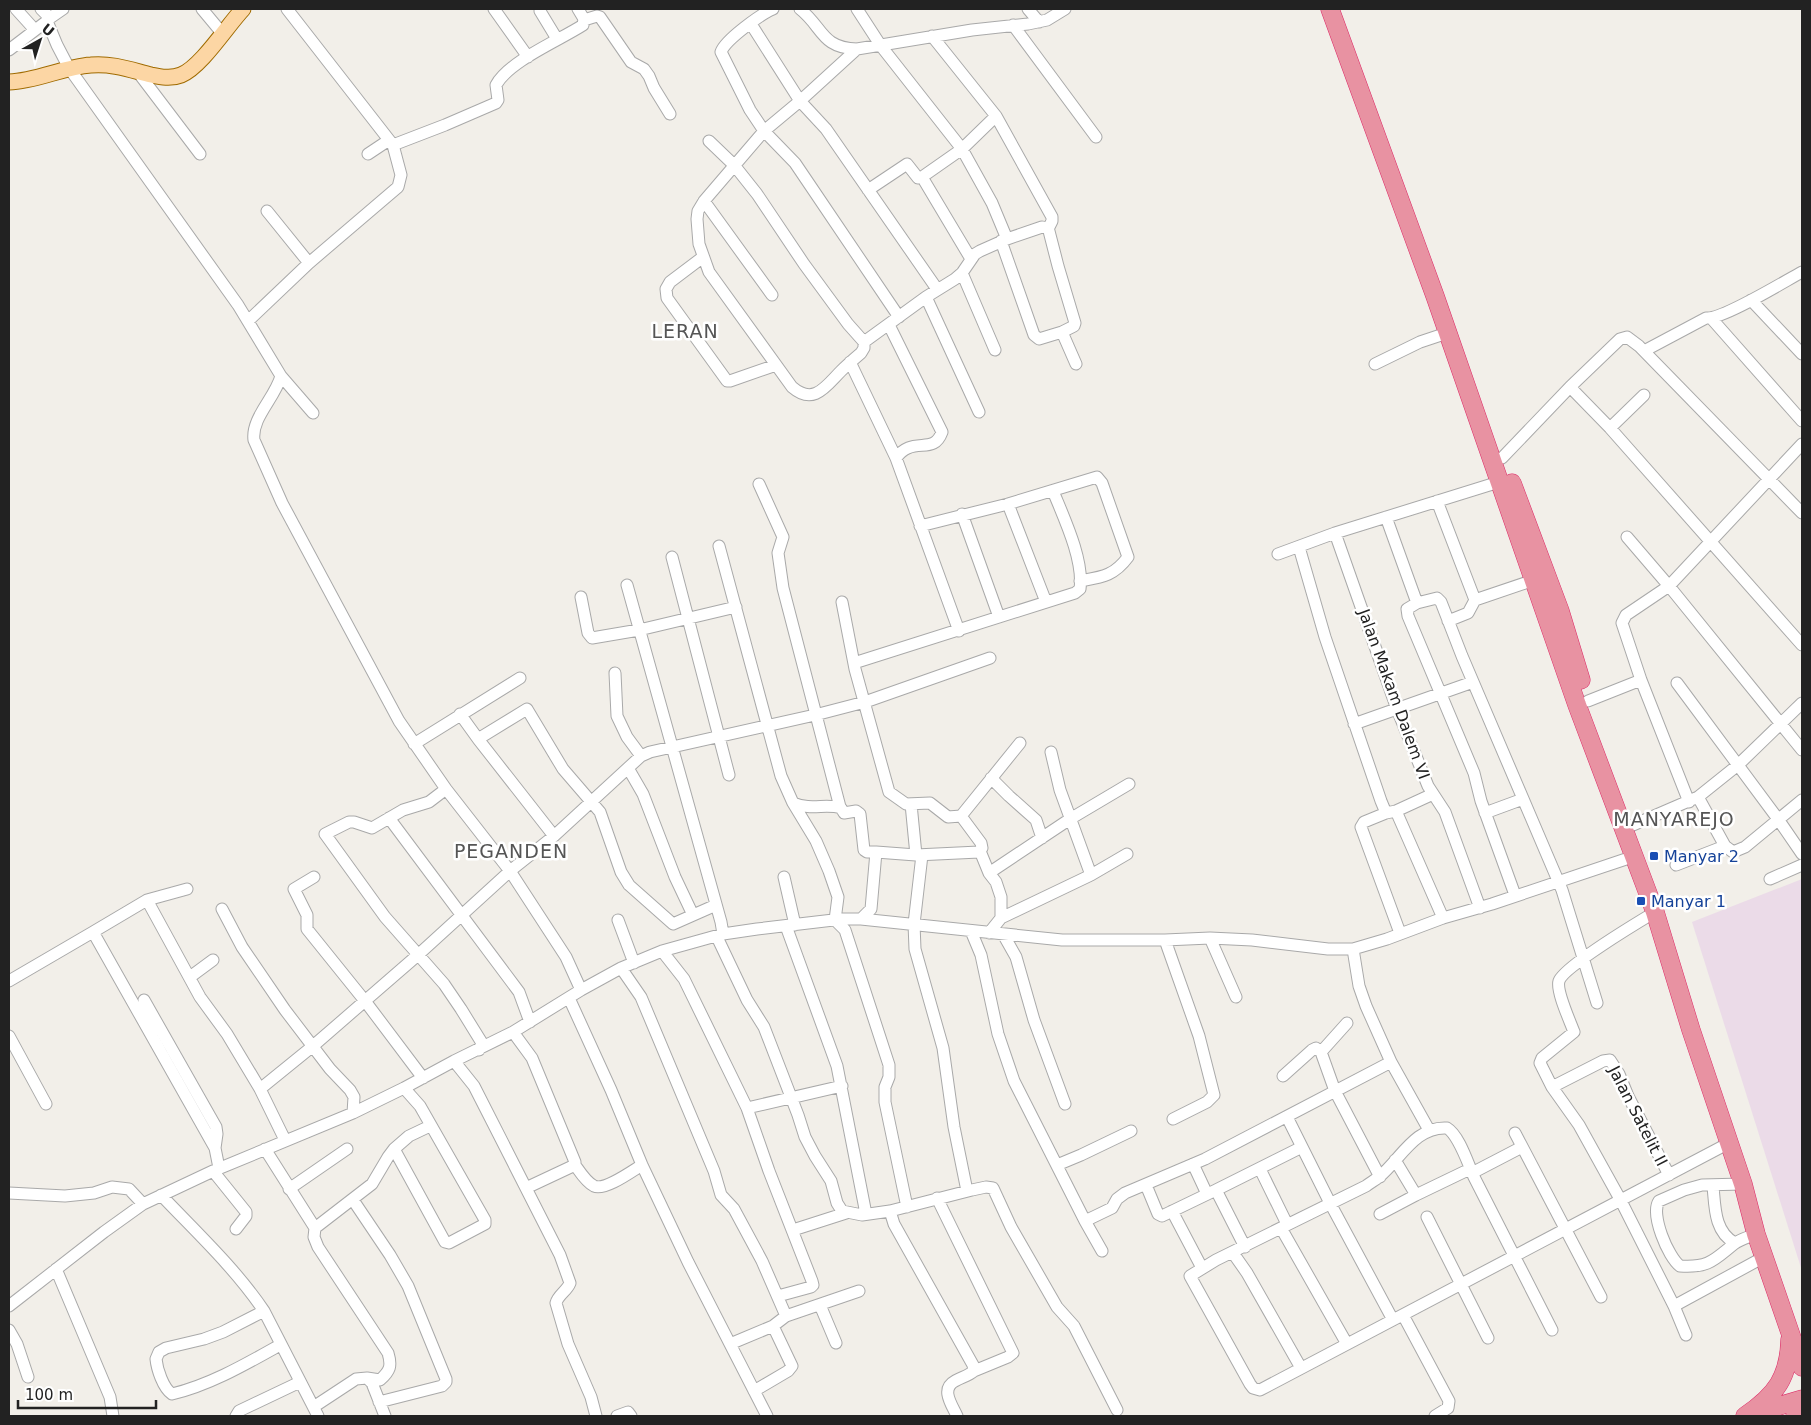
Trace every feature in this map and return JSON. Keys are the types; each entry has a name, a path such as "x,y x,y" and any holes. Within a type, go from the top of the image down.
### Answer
{"highway":[{"path":"1330,9 1641,822 1664,909 1732,1121 1734,1141 1796,1330 1802,1367"},
{"path":"1340,9 1452,331 1499,482 1577,705 1655,912 1691,1030 1743,1184 1756,1234 1796,1330 1789,1360 1779,1386 1760,1406 1746,1416"},
{"path":"1746,1416 1802,1399"},
{"path":"1794,1416 1802,1414"}],"main road":[{"path":"9,82 35,78 69,68 92,64 123,67 170,78 181,75 201,58 240,10"}],"street":[{"path":"16,9 35,30"},
{"path":"41,9 49,20 57,45 69,68 238,305 282,376 313,413"},
{"path":"9,50 63,9"},
{"path":"202,9 222,33"},
{"path":"248,321 309,264 398,187 400,175 391,142 288,9"},
{"path":"494,9 528,57"},
{"path":"578,9 584,20"},
{"path":"773,9 750,24 724,46 720,52 750,110 764,131 794,163 899,317"},
{"path":"800,9 832,44 845,49 881,46 932,36 1039,22 1047,20 1065,9"},
{"path":"857,9 881,46 962,149 992,203 1031,327 1036,337 1039,339 1062,332 1074,326 1075,323 1048,229 1052,216 996,116 932,36"},
{"path":"1028,9 1039,22"},
{"path":"540,12 557,39"},
{"path":"368,154 391,142 445,126 496,104 498,100 496,85 504,75 528,57 581,26 584,20 598,16 631,62 644,69 670,114"},
{"path":"750,24 800,101 826,129 937,289"},
{"path":"1013,25 1096,137"},
{"path":"857,49 764,131 704,201 697,214 697,229 703,257 710,272 792,387 798,392 808,395 816,394 824,389 863,350 864,342 962,272 971,259 980,251 1004,240 1042,227 1048,229"},
{"path":"137,71 200,154"},
{"path":"868,190 907,164 918,178 922,177 962,149 996,116"},
{"path":"709,142 734,165 757,194 804,264 848,324 864,342"},
{"path":"922,177 971,259"},
{"path":"704,201 772,295"},
{"path":"267,211 309,264"},
{"path":"703,257 670,282 666,290 667,298 727,381 776,365"},
{"path":"962,272 995,350"},
{"path":"1638,346 1706,318 1711,318 1751,300 1802,272"},
{"path":"926,297 979,412"},
{"path":"1751,300 1802,354"},
{"path":"1711,318 1802,421"},
{"path":"889,325 942,432 939,439 934,443 928,446 907,448 896,458"},
{"path":"1374,364 1420,342 1452,331"},
{"path":"1062,332 1076,364"},
{"path":"1502,458 1575,391 1620,340 1626,337 1638,346 1771,479 1802,513"},
{"path":"850,362 896,458 959,630"},
{"path":"282,376 278,388 255,425 253,434 282,503 399,721 446,788 510,872 566,957 581,990"},
{"path":"1575,391 1802,644"},
{"path":"1610,428 1644,395"},
{"path":"1802,444 1669,586 1626,615 1622,622 1641,680 1694,800 1731,852 1735,852 1744,846 1802,800"},
{"path":"920,526 1008,504 1099,478 1128,555 1120,566 1106,577 1080,581"},
{"path":"1278,554 1335,533 1499,482"},
{"path":"759,484 783,538 778,553 783,588 840,808 844,813 856,811 859,813 864,849 867,852 919,855 961,854 980,851"},
{"path":"854,663 1075,593 1080,589 1074,545 1053,490"},
{"path":"1437,501 1475,600"},
{"path":"1008,504 1046,602"},
{"path":"962,514 999,617"},
{"path":"1386,517 1417,603"},
{"name":"Jalan Makam Dalem VI","path":"1335,533 1397,708 1428,786 1445,812 1480,908"},
{"path":"1627,537 1802,750"},
{"path":"719,546 781,776 793,803 816,842 829,872 838,897 835,920 844,930 889,1066 889,1077 885,1087 885,1102 907,1207"},
{"path":"1299,547 1325,637 1354,724 1391,812 1444,918"},
{"path":"672,557 729,775"},
{"path":"1448,621 1468,613 1475,600 1534,580"},
{"path":"627,585 716,905 720,935 747,1000 764,1027 809,1145 831,1181 840,1210 846,1213"},
{"path":"581,597 590,637 638,630 736,607"},
{"path":"1515,895 1465,751 1439,693 1406,610 1417,603 1438,598 1441,602 1562,890 1597,1003"},
{"path":"842,602 855,669 882,772 889,792 902,803 930,803 948,817 961,816 1020,743"},
{"path":"260,1090 419,954 510,872 554,836 641,756 650,752 865,702 990,658"},
{"path":"615,673 617,716 627,737 641,756"},
{"path":"414,744 520,678"},
{"path":"1594,698 1641,680"},
{"path":"1354,724 1473,682"},
{"path":"1677,683 1802,854"},
{"path":"1641,822 1694,800 1738,765 1802,703"},
{"path":"478,739 528,709 563,769 601,815 621,872 629,885 674,924 716,905"},
{"path":"460,714 554,836"},
{"path":"1052,752 1060,790 1091,875"},
{"path":"628,768 644,794 675,877 693,915"},
{"path":"991,778 1036,820 1042,838"},
{"path":"990,873 1070,819 1129,784"},
{"path":"446,788 429,802 403,810 371,828 354,822 348,822 325,834 385,917 444,984 482,1043 480,1050"},
{"path":"1400,933 1361,827 1364,822 1434,794"},
{"path":"1485,813 1523,799"},
{"path":"793,803 806,808 840,808"},
{"path":"911,804 919,855 914,949 943,1048 954,1127 967,1191"},
{"path":"961,816 981,843 980,851 1000,891 1001,918"},
{"path":"389,818 519,992 530,1022"},
{"path":"1676,866 1725,846"},
{"path":"861,919 871,909 876,852"},
{"path":"988,933 1001,918 1091,875 1127,854"},
{"path":"9,1306 143,1204 216,1169 353,1113 454,1061 480,1050 622,968 662,951 720,935 790,925 861,919 1062,940 1210,938 1252,940 1328,949 1353,949 1635,856"},
{"path":"1770,879 1802,865"},
{"path":"784,876 790,925 842,1086 866,1214"},
{"path":"314,877 294,889 307,915 307,929 365,1001 422,1078"},
{"path":"9,981 147,900 187,889"},
{"path":"147,900 200,997 226,1034 260,1090 285,1140"},
{"path":"222,909 242,947 285,1010 330,1069 350,1090 354,1098 353,1113"},
{"path":"1655,912 1629,927 1583,959 1559,980 1558,987 1574,1032 1540,1060 1540,1063 1552,1087 1583,1133 1620,1199 1674,1306 1686,1334"},
{"path":"618,920 634,963"},
{"path":"971,931 981,955 998,1034 1014,1081 1102,1251"},
{"path":"93,932 192,1096 216,1127 216,1169 246,1212 246,1216 236,1229"},
{"path":"1003,934 1016,957 1034,1020 1065,1104"},
{"path":"1210,938 1236,996"},
{"path":"1165,940 1199,1036 1214,1095 1206,1102 1173,1119"},
{"path":"1353,949 1359,986 1366,1006 1391,1062 1429,1130"},
{"path":"662,951 684,978 747,1108 812,1285 778,1296"},
{"path":"190,977 213,960"},
{"path":"622,968 641,998 714,1171 721,1195 734,1209 762,1261 786,1316"},
{"path":"568,998 611,1090 642,1165 688,1262 767,1416"},
{"path":"144,1000 192,1096"},
{"path":"1321,1052 1347,1023"},
{"path":"513,1032 532,1058 575,1165 585,1178 594,1186 600,1187 614,1182 642,1165"},
{"path":"9,1036 46,1104"},
{"path":"1283,1076 1312,1050 1316,1048 1321,1052 1335,1092 1380,1177"},
{"name":"Jalan Satelit II","path":"1552,1087 1603,1061 1610,1060 1615,1066 1628,1096 1669,1175"},
{"path":"454,1061 474,1086 560,1255 569,1286 556,1302 568,1344 591,1398 596,1416"},
{"path":"1085,1221 1110,1209 1118,1198 1125,1193 1193,1164 1391,1062"},
{"path":"747,1108 842,1086"},
{"path":"394,1149 445,1242 449,1243 482,1226 486,1222 420,1106 404,1088"},
{"path":"1287,1117 1330,1203 1449,1401 1450,1405 1448,1408 1435,1416"},
{"path":"315,1228 372,1184 394,1149 409,1136 430,1126"},
{"path":"1552,1330 1514,1256 1471,1171 1455,1136 1447,1128 1439,1127 1429,1130 1410,1145 1380,1177 1366,1186 1191,1274 1192,1281 1253,1388 1260,1390 1514,1256 1620,1199 1729,1143"},
{"path":"1057,1165 1081,1156 1131,1131"},
{"path":"1515,1133 1601,1297"},
{"path":"1146,1185 1158,1214 1162,1216 1302,1147"},
{"path":"1380,1214 1522,1147"},
{"path":"161,1195 227,1264 264,1311 316,1411 356,1379 380,1380 388,1374 391,1363 388,1353 318,1247 314,1237 315,1228 265,1149"},
{"path":"290,1189 347,1150"},
{"path":"1395,1160 1416,1196"},
{"path":"1193,1164 1212,1192 1244,1247"},
{"path":"526,1188 575,1165"},
{"path":"1260,1169 1284,1226 1347,1344"},
{"path":"1743,1184 1702,1185 1684,1190 1658,1201 1655,1210 1670,1255 1677,1263 1685,1266 1704,1264 1717,1259 1735,1243 1756,1234"},
{"path":"1713,1186 1716,1216 1723,1233 1735,1243"},
{"path":"9,1193 65,1196 94,1193 112,1187 129,1189 143,1204"},
{"path":"793,1230 846,1213 866,1214 890,1211 967,1191 986,1187 993,1188 1007,1218 1057,1307 1074,1326 1117,1410"},
{"path":"937,1198 1013,1353 950,1384 948,1387 948,1397 958,1416"},
{"path":"353,1200 390,1255 408,1286 446,1379 442,1386 379,1402"},
{"path":"890,1211 894,1224 973,1365 974,1371"},
{"path":"1172,1211 1202,1268"},
{"path":"1427,1217 1488,1338"},
{"path":"1232,1253 1247,1274 1301,1368"},
{"path":"1674,1306 1764,1257"},
{"path":"56,1269 110,1397 114,1416"},
{"path":"730,1344 773,1326 786,1316 859,1291"},
{"path":"820,1305 836,1344"},
{"path":"264,1311 223,1332 204,1339 166,1348 160,1352 156,1359 156,1365 168,1391 172,1394 202,1384 240,1367 280,1345"},
{"path":"754,1391 788,1371 792,1366 773,1326"},
{"path":"9,1330 18,1344 28,1377"},
{"path":"366,1378 372,1383 385,1416"},
{"path":"236,1416 239,1411 300,1382"},
{"path":"617,1416 628,1412 631,1416"}],"shaded area":[{"path":"1802,879 1802,1271 1692,922"}],"place":[{"name":"Manyar 2","path":"1654,856"},
{"name":"Manyar 1","path":"1641,901"}],"district":[{"name":"LERAN","path":"685,331"},
{"name":"MANYAREJO","path":"1674,819"},
{"name":"PEGANDEN","path":"511,851"}]}
